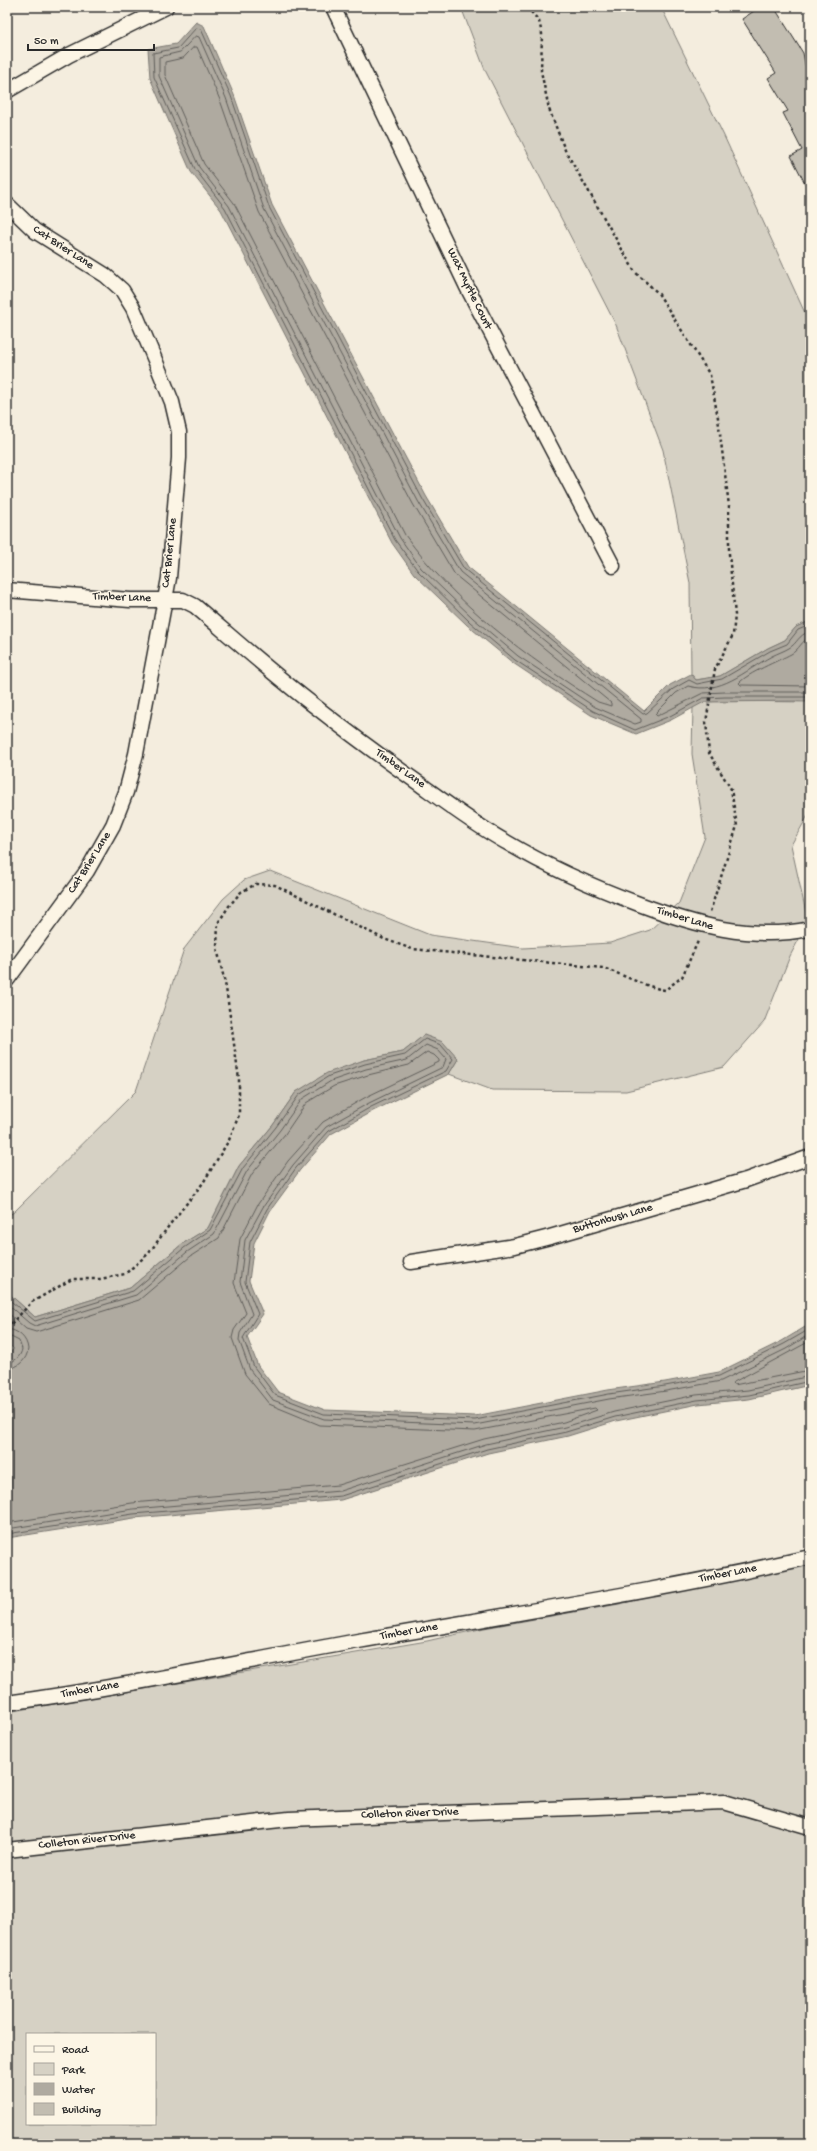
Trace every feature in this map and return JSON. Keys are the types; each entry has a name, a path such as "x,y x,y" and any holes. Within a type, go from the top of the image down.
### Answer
{"street":[{"path":"7,91 69,55 166,7"},
{"name":"Wax Myrtle Court","path":"333,7 467,287 613,566"},
{"name":"Cat Brier Lane","path":"7,204 35,231 106,275 122,290 133,308 167,388 177,420 179,452 169,578 136,754 126,792 113,825 87,871 7,980"},
{"name":"Timber Lane","path":"7,590 130,600 183,600 195,606 314,706 464,816 505,842 569,875 626,899 705,926 733,932 763,934 810,929"},
{"name":"Buttonbush Lane","path":"411,1262 515,1246 550,1237 746,1180 810,1157"},
{"name":"Timber Lane","path":"7,1703 109,1688 350,1643 656,1589 810,1557"},
{"name":"Colleton River Drive","path":"7,1850 289,1819 724,1802 810,1827"}],"path":[{"path":"7,1328 32,1302 72,1279 100,1279 125,1274 150,1253 171,1223 204,1183 229,1140 239,1115 239,1079 226,988 216,948 218,923 229,906 241,892 256,884 275,885 384,939 412,949 603,968 627,976 649,987 665,990 682,977 705,926 737,826 730,789 709,753 706,722 714,669 733,635 735,615 729,554 729,506 718,418 710,375 658,293 635,272 565,150 549,110 541,71 542,34 539,21 527,7"}],"green space":[{"path":"461,7 661,7 724,136 810,324 810,621 796,627 785,640 768,648 720,676 696,680 691,674 690,583 663,450 616,325 485,70"},
{"path":"704,702 810,702 810,812 791,845 808,922 790,956 764,1022 724,1067 626,1091 492,1090 449,1074 458,1059 424,1035 403,1052 364,1060 296,1092 273,1125 239,1166 208,1228 182,1244 130,1288 35,1317 7,1292 7,1216 14,1212 136,1091 184,949 223,899 244,880 270,871 430,935 523,948 610,943 650,930 679,903 705,837 692,754 693,706"},
{"path":"810,1562 810,2144 7,2144 7,1712 427,1641 484,1628 619,1604"}],"water":[{"path":"196,22 204,26 234,95 272,205 426,496 468,567 644,711 670,685 691,674 696,680 720,676 768,648 785,640 796,627 810,621 810,701 704,702 671,720 636,734 591,715 513,663 467,625 414,574 392,543 221,210 191,172 150,78 148,49 176,44"},
{"path":"424,1035 443,1042 458,1059 449,1074 373,1111 331,1134 300,1170 270,1211 254,1243 249,1281 263,1314 247,1337 258,1366 278,1392 325,1410 475,1416 608,1390 665,1382 719,1372 782,1341 810,1324 810,1385 749,1399 698,1404 616,1421 568,1436 488,1453 341,1500 134,1518 7,1538 7,1355 14,1349 7,1343 7,1292 35,1317 130,1288 182,1244 208,1228 239,1166 273,1125 296,1092 327,1073 364,1060 403,1052"}],"building":[{"path":"760,7 774,7 803,53 810,90 810,193 791,156 802,150 783,113 788,111 768,78 776,73 742,19"}]}
